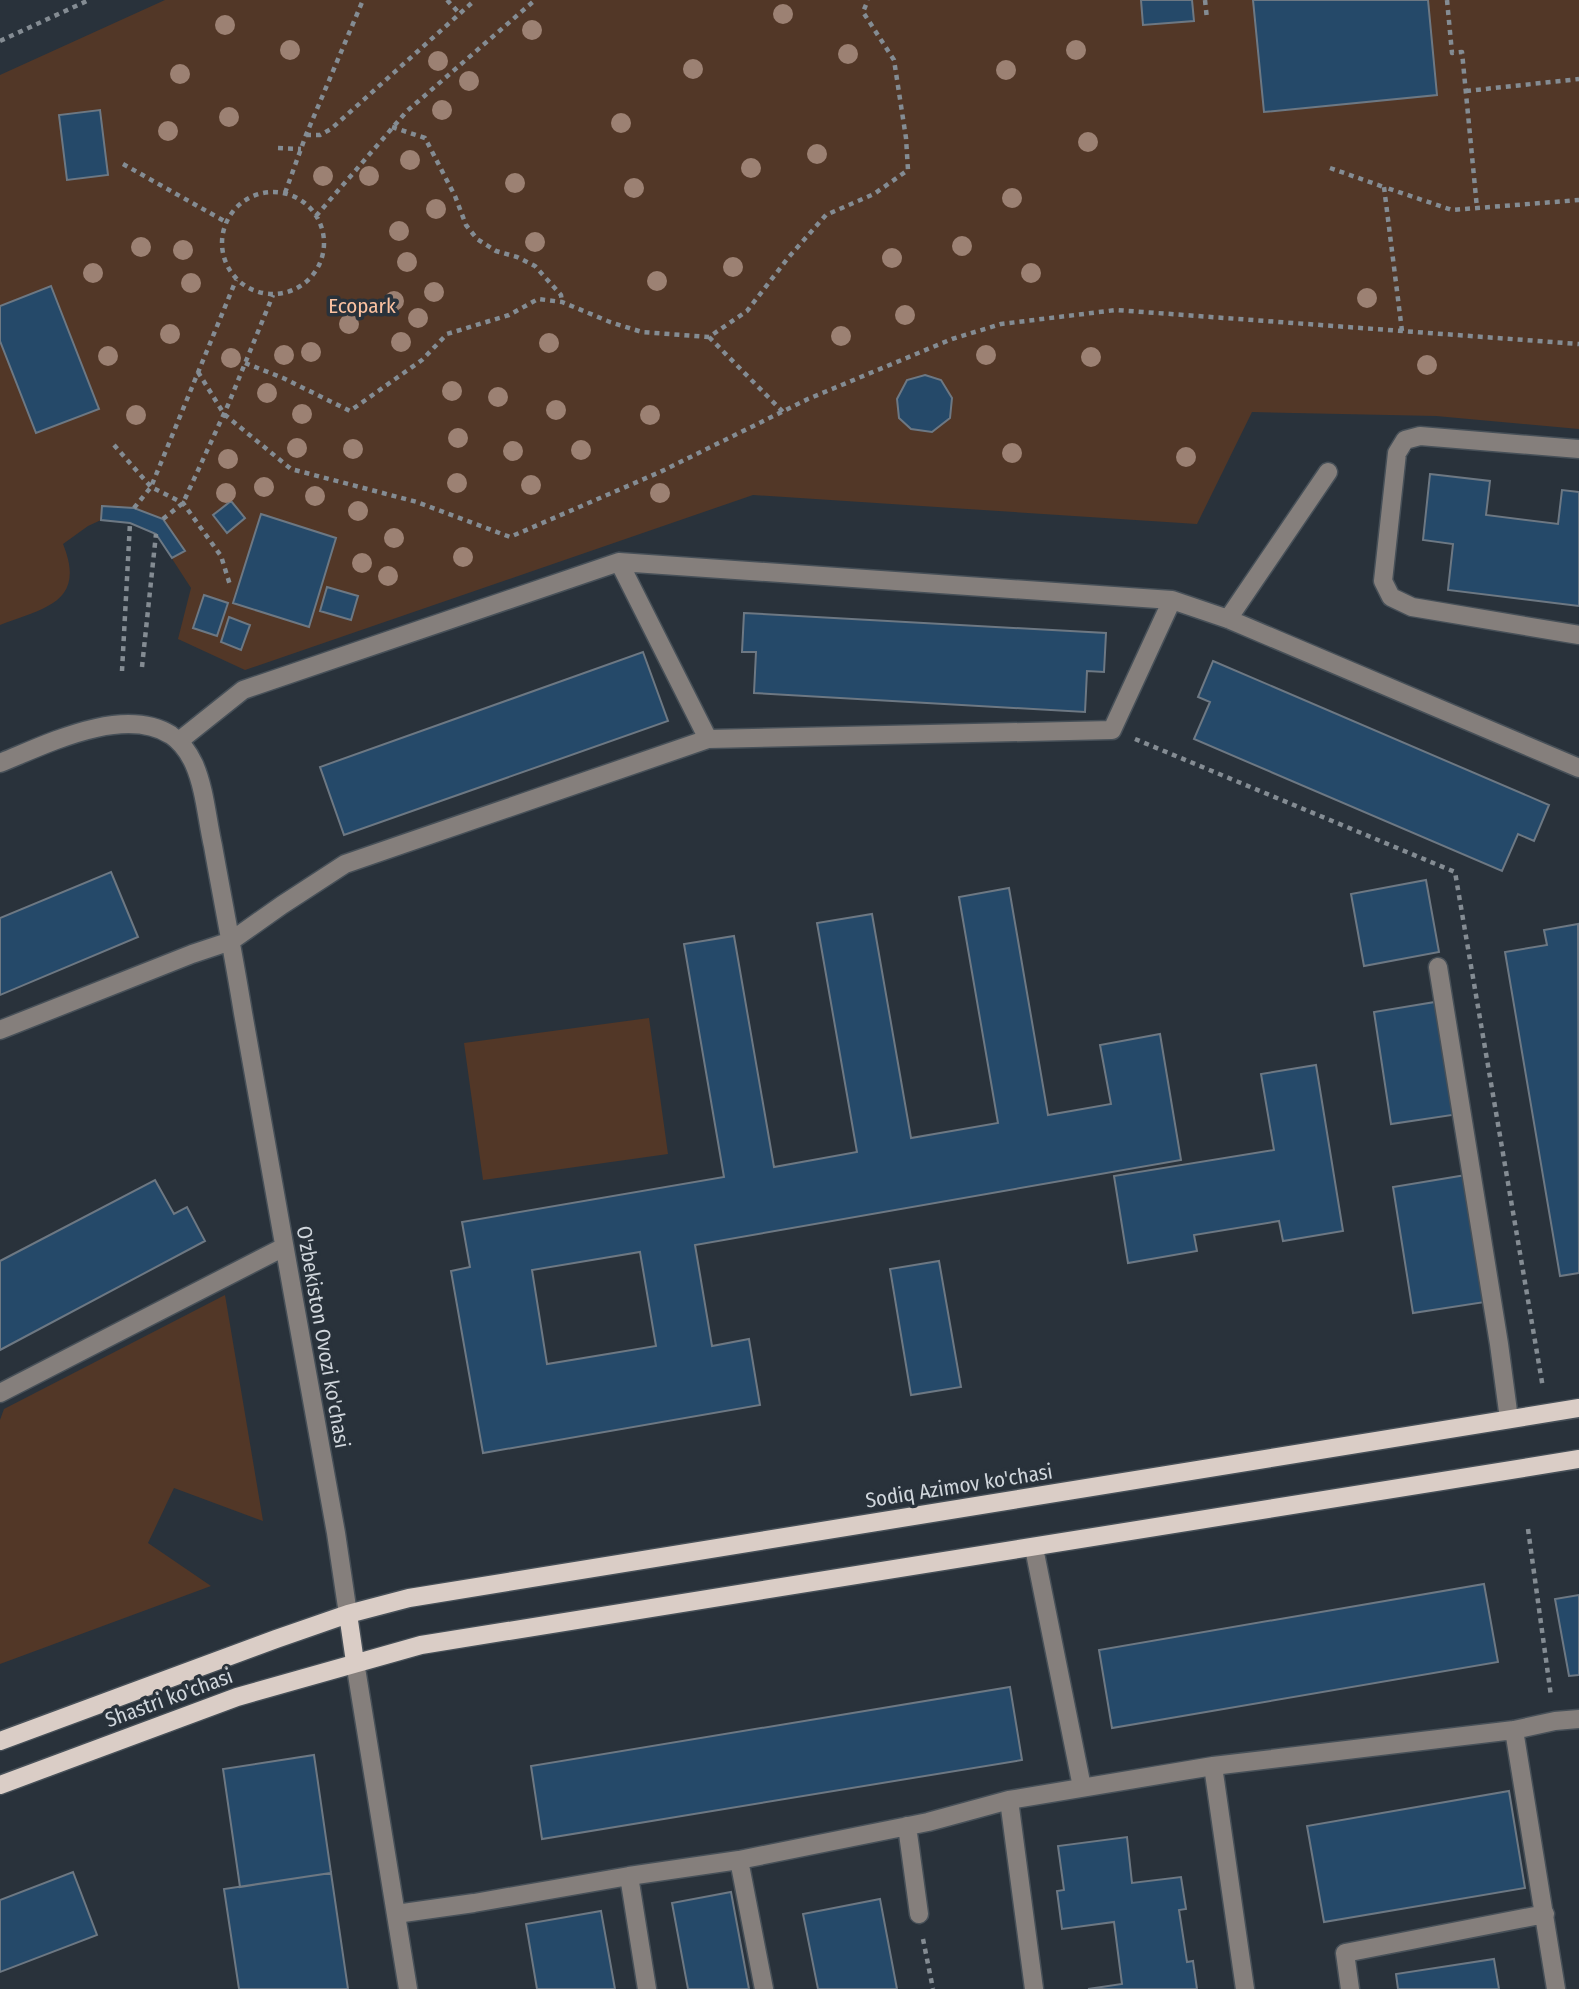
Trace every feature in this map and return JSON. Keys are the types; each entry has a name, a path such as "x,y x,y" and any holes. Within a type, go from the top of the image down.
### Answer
{"main road":[{"name":"Sodiq Azimov ko'chasi","path":"348,1614 410,1598 1579,1408"},
{"path":"355,1662 421,1645 1579,1459"},
{"name":"O'zbekiston Ovozi ko'chasi","path":"348,1614 355,1662"},
{"name":"Shastri ko'chasi","path":"0,1741 348,1614"},
{"name":"Shastri ko'chasi","path":"0,1785 237,1697 355,1662"}],"street":[{"path":"1579,449 1420,436 1405,440 1397,453 1383,580 1391,597 1412,607 1579,635"},
{"path":"1228,619 1328,472"},
{"path":"0,763 88,730 111,725 140,724 161,730 178,741 243,690 619,562 1172,600 1228,619 1579,768"},
{"path":"619,562 708,739"},
{"path":"0,1030 231,941 345,864 708,739 1112,730 1172,600"},
{"name":"O'zbekiston Ovozi ko'chasi","path":"178,741 194,764 201,789 231,941 348,1614"},
{"path":"1438,967 1509,1419"},
{"path":"0,1393 284,1247"},
{"path":"1034,1548 1082,1787"},
{"name":"O'zbekiston Ovozi ko'chasi","path":"355,1662 408,1989"},
{"path":"396,1914 739,1860 907,1826 1009,1800 1082,1787 1213,1766 1514,1730 1579,1719"},
{"path":"1514,1730 1556,1989"},
{"path":"1213,1766 1245,1989"},
{"path":"1009,1800 1034,1989"},
{"path":"907,1826 919,1914"},
{"path":"739,1860 764,1989"},
{"path":"629,1876 647,1989"},
{"path":"1350,1989 1345,1953 1545,1914"}],"path":[{"path":"0,41 89,0"},
{"path":"285,193 306,135 363,0"},
{"path":"447,0 460,14"},
{"path":"306,135 320,135 331,129 475,0"},
{"path":"316,216 407,111 535,0"},
{"path":"245,363 283,378 350,411 422,360 447,334 509,315 538,299 562,302 642,332 709,337 747,311 788,258 827,215 874,194 908,170 894,60 863,12 868,0"},
{"path":"1205,0 1207,19"},
{"path":"1447,0 1452,53 1462,52 1477,208"},
{"path":"1466,91 1579,79"},
{"path":"392,127 425,138 455,196 466,225 477,239 496,251 536,266 561,295 562,302"},
{"path":"278,148 301,149"},
{"path":"123,164 226,222"},
{"path":"1330,168 1452,210 1579,200"},
{"path":"1384,187 1402,331"},
{"path":"285,193 308,206 316,216 322,230 324,246 321,261 302,286 288,293 259,293 247,288 227,267 222,252 222,237 226,222 244,200 257,194 285,193"},
{"path":"134,508 151,487 236,279"},
{"path":"163,519 183,503 224,414 273,295"},
{"path":"198,372 224,414 291,469 416,502 510,537 660,472 808,399 952,339 1001,324 1116,310 1579,344"},
{"path":"709,337 783,412"},
{"path":"114,445 151,487 183,503 220,556 230,585"},
{"path":"122,671 130,523"},
{"path":"142,667 156,534"},
{"path":"1112,730 1455,872 1547,1413"},
{"path":"1528,1529 1555,1721"},
{"path":"919,1914 933,1989"}],"green space":[{"name":"Ecopark","path":"165,0 1579,0 1579,429 1436,416 1252,412 1197,524 753,495 245,670 178,639 191,588 156,534 130,523 101,520 63,544 69,564 69,579 65,591 57,600 0,625 0,75"},
{"path":"649,1018 668,1154 483,1180 464,1043"},
{"path":"225,1295 263,1521 174,1488 148,1543 211,1586 0,1664 0,1420 4,1409"}],"building":[{"path":"1141,0 1192,0 1194,21 1143,25"},
{"path":"1253,0 1428,0 1437,95 1264,112"},
{"path":"100,110 108,175 67,180 59,115"},
{"path":"51,286 99,409 36,433 0,341 0,306"},
{"path":"925,375 941,380 952,398 950,418 932,432 911,429 899,418 897,399 907,380"},
{"path":"1430,474 1490,481 1486,515 1558,524 1562,490 1579,492 1579,606 1448,590 1453,544 1423,540"},
{"path":"231,501 245,518 227,533 213,515"},
{"path":"102,506 134,508 163,519 185,551 172,558 156,534 130,523 101,520"},
{"path":"261,514 336,538 309,627 233,603"},
{"path":"327,587 358,596 351,620 320,611"},
{"path":"204,595 228,603 217,636 193,628"},
{"path":"744,613 1106,633 1104,672 1087,671 1085,712 754,693 756,652 742,652"},
{"path":"229,617 250,625 241,650 221,642"},
{"path":"643,652 668,721 344,835 320,767"},
{"path":"1213,661 1549,805 1534,841 1518,834 1502,871 1194,739 1210,702 1198,697"},
{"path":"111,872 138,937 0,995 0,918"},
{"path":"1426,880 1439,952 1364,966 1351,894"},
{"path":"1009,888 1048,1115 1111,1104 1100,1045 1160,1034 1181,1160 695,1245 712,1346 749,1339 760,1405 483,1453 451,1271 470,1267 462,1222 724,1177 684,944 734,936 774,1167 857,1152 817,923 872,914 911,1138 998,1123 959,897","holes":["640,1252 656,1346 547,1364 532,1270"]},
{"path":"1578,924 1579,1273 1560,1276 1505,952 1547,945 1544,930"},
{"path":"1441,1001 1459,1114 1391,1124 1374,1012"},
{"path":"1316,1065 1343,1231 1283,1241 1279,1221 1194,1235 1197,1251 1128,1263 1114,1176 1274,1150 1261,1074"},
{"path":"1466,1175 1485,1302 1413,1313 1393,1187"},
{"path":"155,1180 174,1214 187,1207 205,1241 0,1350 0,1261"},
{"path":"939,1261 961,1387 911,1395 890,1269"},
{"path":"1484,1584 1498,1662 1112,1728 1099,1650"},
{"path":"1579,1595 1579,1675 1569,1676 1555,1599"},
{"path":"1010,1687 1022,1760 542,1839 531,1766"},
{"path":"314,1755 331,1873 240,1887 223,1769"},
{"path":"1509,1791 1525,1888 1324,1922 1307,1826"},
{"path":"1127,1837 1132,1883 1181,1877 1186,1909 1179,1910 1187,1962 1193,1961 1197,1989 1088,1989 1122,1984 1114,1922 1062,1929 1057,1891 1064,1890 1058,1846"},
{"path":"73,1872 97,1935 0,1972 0,1900"},
{"path":"331,1873 348,1989 239,1989 224,1889"},
{"path":"731,1892 749,1989 688,1989 672,1903"},
{"path":"880,1899 897,1989 818,1989 803,1914"},
{"path":"601,1911 615,1989 537,1989 526,1924"},
{"path":"1494,1959 1499,1989 1398,1989 1396,1974"}]}
